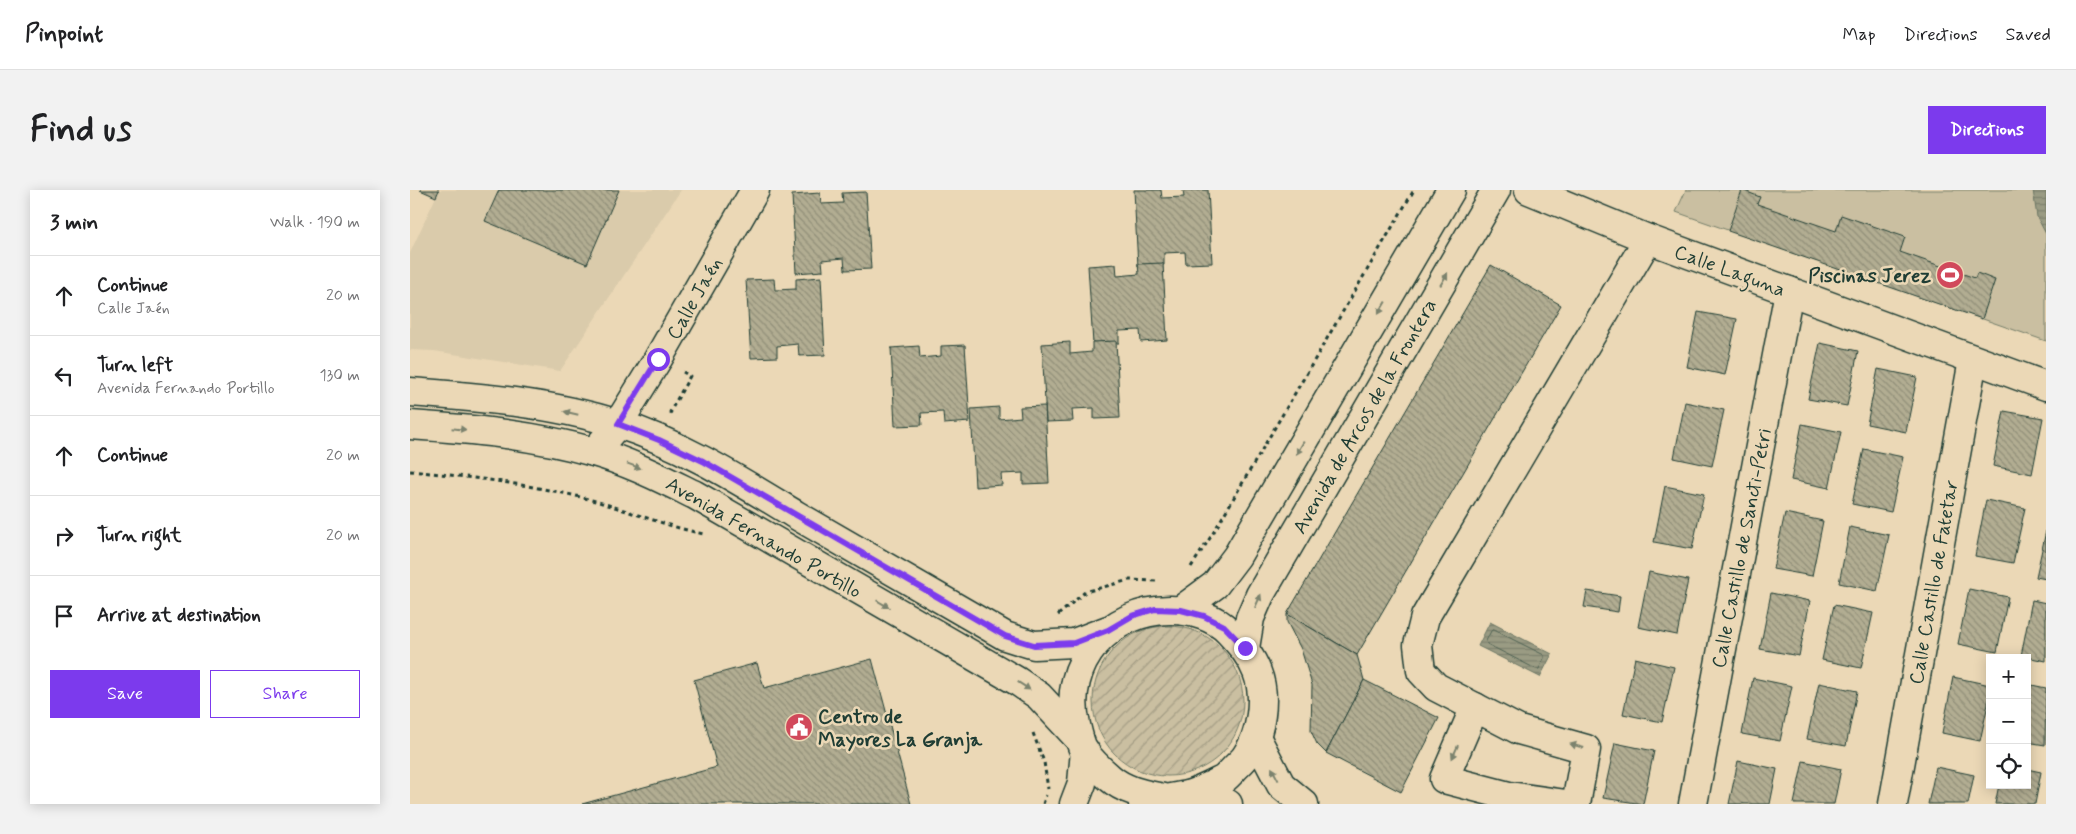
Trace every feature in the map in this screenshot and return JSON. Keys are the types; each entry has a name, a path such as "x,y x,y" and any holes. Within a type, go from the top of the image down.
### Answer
{"main road":[{"name":"Calle Jaén","path":"594,452 618,424 658,359 755,190"},
{"name":"Avenida de Arcos de la Frontera","path":"1181,610 1214,586 1237,556 1451,190"},
{"name":"Avenida de Arcos de la Frontera","path":"1245,648 1250,618 1260,595 1496,190"},
{"name":"Calle Laguna","path":"1529,190 1648,239 2046,386"},
{"path":"1576,804 1586,749 1519,730 1436,688 1421,671 1418,645 1426,617 1648,239"},
{"name":"Calle Castillo de Sancti-Petri","path":"1693,804 1789,292"},
{"name":"Calle Castillo de Fatetar","path":"1893,804 1973,360"},
{"name":"Avenida Fernando Portillo","path":"410,392 483,397 552,409 618,424 659,440 703,461 1005,636 1034,645 1074,643 1108,630"},
{"name":"Avenida Fernando Portillo","path":"410,425 501,434 548,441 594,452 645,470 695,495 1017,681 1039,696 1082,745"},
{"path":"1074,804 1082,783 1082,745 1073,715 1074,692 1079,670 1090,650 1108,630 1132,616 1155,609 1181,610 1204,616 1224,626 1245,648 1258,674 1263,701 1256,737 1246,756 1224,779 1165,799"},
{"path":"1475,708 1444,779 1509,796 1566,804"},
{"path":"1256,737 1281,785 1304,804"},
{"path":"1082,745 1110,779 1128,790 1165,799 1228,804"}],"path":[{"path":"1190,567 1212,535 1414,190"},
{"path":"410,471 502,481 574,495 681,529 705,534"},
{"path":"1034,645 1043,628 1085,592 1129,580 1165,582"},
{"path":"1029,726 1037,740 1044,762 1048,788 1043,804"}],"shaded area":[{"path":"439,190 681,190 560,371 434,351 410,350 410,253"},
{"name":"Piscinas Jerez","path":"1686,190 2046,190 2046,341 1676,212"},
{"path":"1168,626 1197,632 1221,648 1237,672 1243,701 1237,730 1221,754 1197,770 1168,776 1139,770 1115,754 1099,730 1093,701 1099,672 1115,648 1139,632"}],"water":[{"path":"2033,190 2046,190 2046,234 2037,217"},
{"path":"1490,622 1552,654 1540,677 1478,646"}],"building":[{"path":"420,190 439,190 436,197"},
{"path":"499,190 619,190 587,264 485,221"},
{"path":"1134,190 1161,190 1162,198 1184,197 1183,190 1208,190 1212,263 1186,264 1185,252 1164,253 1164,265 1138,267"},
{"path":"1742,190 1760,197 1757,204 1836,231 1841,215 1905,237 1900,252 1975,278 1977,273 1995,280 1982,319 1728,231"},
{"path":"866,192 871,269 845,270 844,258 822,260 823,271 796,273 792,195 820,193 821,204 843,203 842,193"},
{"path":"1163,263 1167,340 1141,342 1140,330 1119,331 1119,343 1093,344 1088,266 1116,264 1117,276 1139,274 1138,264"},
{"path":"1491,265 1561,305 1357,655 1287,614"},
{"path":"821,277 825,355 799,356 798,344 777,346 777,357 751,358 746,280 774,279 775,290 796,289 796,279"},
{"path":"1698,312 1737,319 1725,375 1687,367"},
{"path":"1116,341 1120,418 1094,419 1094,408 1072,409 1073,421 1046,422 1042,344 1070,342 1070,354 1092,352 1092,342"},
{"path":"1820,343 1858,351 1847,406 1808,399"},
{"path":"965,345 970,422 944,424 943,412 921,413 922,425 895,426 891,348 919,346 920,358 941,356 941,346"},
{"path":"1878,369 1917,377 1906,432 1867,424"},
{"path":"1685,402 1724,410 1712,466 1674,458"},
{"path":"1045,406 1049,483 1023,484 1023,473 1001,474 1002,485 975,487 971,409 999,407 999,419 1021,417 1020,407"},
{"path":"2004,411 2043,418 2032,474 1993,466"},
{"path":"1802,424 1841,432 1829,488 1791,480"},
{"path":"1864,449 1903,457 1891,512 1852,504"},
{"path":"1665,486 1704,494 1692,549 1654,542"},
{"path":"1986,500 2025,508 2013,563 1975,556"},
{"path":"1785,513 1823,521 1812,576 1773,569"},
{"path":"1850,527 1889,535 1877,591 1839,583"},
{"path":"2046,531 2046,579 2036,577"},
{"path":"1649,572 1688,580 1677,635 1638,627"},
{"path":"1969,589 2008,597 1997,652 1958,644"},
{"path":"1587,591 1620,596 1618,612 1584,607"},
{"path":"1771,593 1810,601 1799,656 1760,649"},
{"path":"2032,600 2046,603 2046,661 2031,658 2031,654 2021,654"},
{"path":"1834,605 1873,613 1861,668 1822,660"},
{"path":"1287,614 1357,655 1364,680 1326,753 1317,744 1311,731 1312,685 1301,649 1287,622"},
{"path":"1635,658 1674,667 1662,722 1623,714"},
{"name":"Centro de Mayores La Granja","path":"872,659 911,804 582,804 717,767 694,680 757,663 764,688"},
{"path":"1953,677 1986,684 1986,713 1980,741 1942,733"},
{"path":"1753,678 1792,686 1780,741 1742,734"},
{"path":"1364,680 1439,718 1401,792 1326,753"},
{"path":"1819,683 1857,691 1846,746 1807,739"},
{"path":"2031,685 2046,688 2045,745 2031,743"},
{"path":"1615,743 1654,751 1643,804 1603,798"},
{"path":"1738,761 1777,769 1770,804 1729,804"},
{"path":"1803,761 1841,769 1834,804 1794,804"},
{"path":"1936,767 1974,775 1968,804 1928,804"},
{"path":"2031,770 2041,772 2035,804 1995,804 1998,789 2031,789"}],"place":[{"name":"Piscinas Jerez","path":"1950,275"},
{"name":"Centro de Mayores La Granja","path":"799,727"}],"route":[{"path":"658,359 618,424 659,440 703,461 1005,636 1034,645 1074,643 1108,630 1132,616 1155,609 1181,610 1204,616 1224,626 1245,648"}]}
